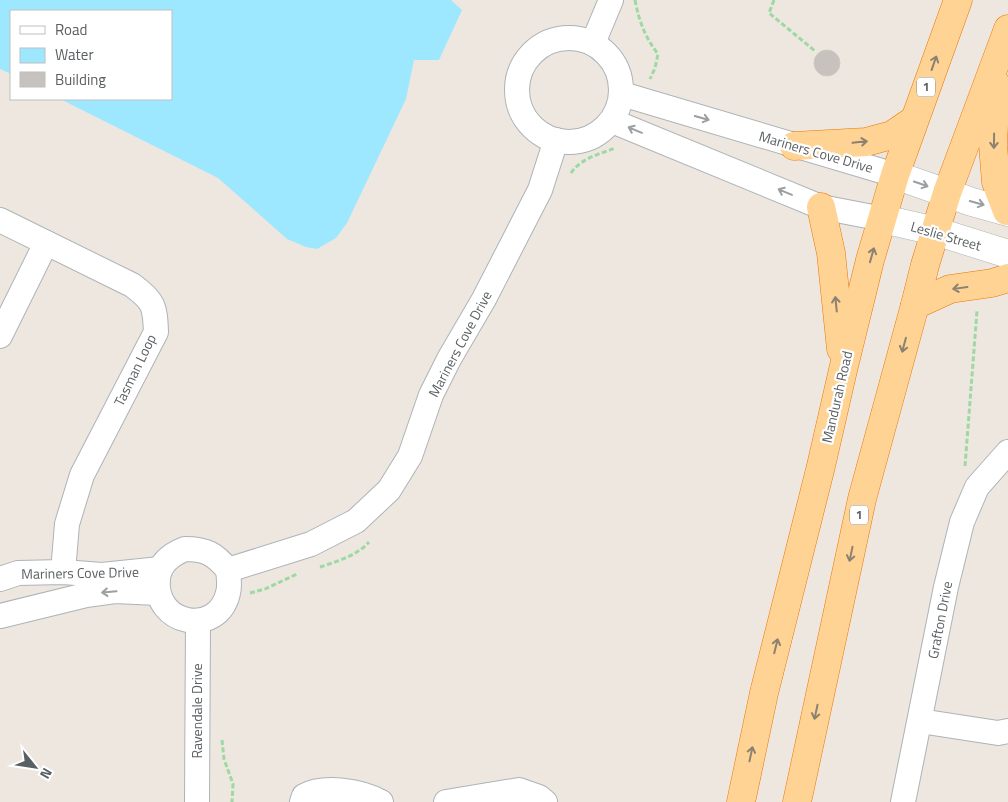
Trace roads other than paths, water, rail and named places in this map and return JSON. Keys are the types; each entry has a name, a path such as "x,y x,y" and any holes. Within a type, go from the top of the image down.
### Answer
{"highway":[{"name":"Mandurah Road","path":"741,802 764,693 870,260 895,175 958,0"},
{"name":"1","path":"797,802 862,499 915,306 924,265 947,193 1008,29"},
{"path":"998,57 993,145 996,182 1008,212"},
{"path":"794,146 866,142 892,135 914,120"},
{"path":"821,207 831,253 843,370"},
{"path":"915,306 950,289 992,283 1008,278"}],"street":[{"path":"593,43 611,0"},
{"path":"572,37 593,43 611,58 621,79 622,94 612,120 596,134 577,142 556,140 537,131 523,114 517,93 521,71 532,53 551,41 572,37"},
{"name":"Mariners Cove Drive","path":"622,94 895,175"},
{"path":"612,120 821,207 882,219"},
{"name":"Mariners Cove Drive","path":"228,570 311,544 356,521 390,490 410,456 431,395 484,299 540,190 556,140"},
{"path":"895,175 1008,212"},
{"name":"Leslie Street","path":"882,219 935,231 1008,254"},
{"name":"Tasman Loop","path":"0,220 132,285 147,296 155,311 156,332 82,475 67,524 63,572"},
{"path":"0,336 46,243"},
{"name":"Grafton Drive","path":"903,802 946,587 962,522 977,487 1008,452"},
{"path":"185,549 198,549 214,555 228,570 228,592 225,601 215,614 198,621 178,618 167,610 158,593 160,569 177,552 185,549"},
{"name":"Mariners Cove Drive","path":"0,579 18,573 63,572 110,575 160,569"},
{"name":"Mariners Cove Drive","path":"0,616 86,595 115,591 158,593"},
{"name":"Ravendale Drive","path":"197,802 198,621"},
{"path":"920,721 998,733 1008,731"},
{"path":"446,802 520,790 539,797 545,802"},
{"path":"302,802 304,796 313,791 338,791 372,797 381,802"}],"water":[{"path":"0,0 451,0 462,10 439,60 414,60 406,99 347,223 336,238 317,249 306,247 287,239 218,178 62,100 172,100 172,10 10,10 10,74 0,69"}]}
